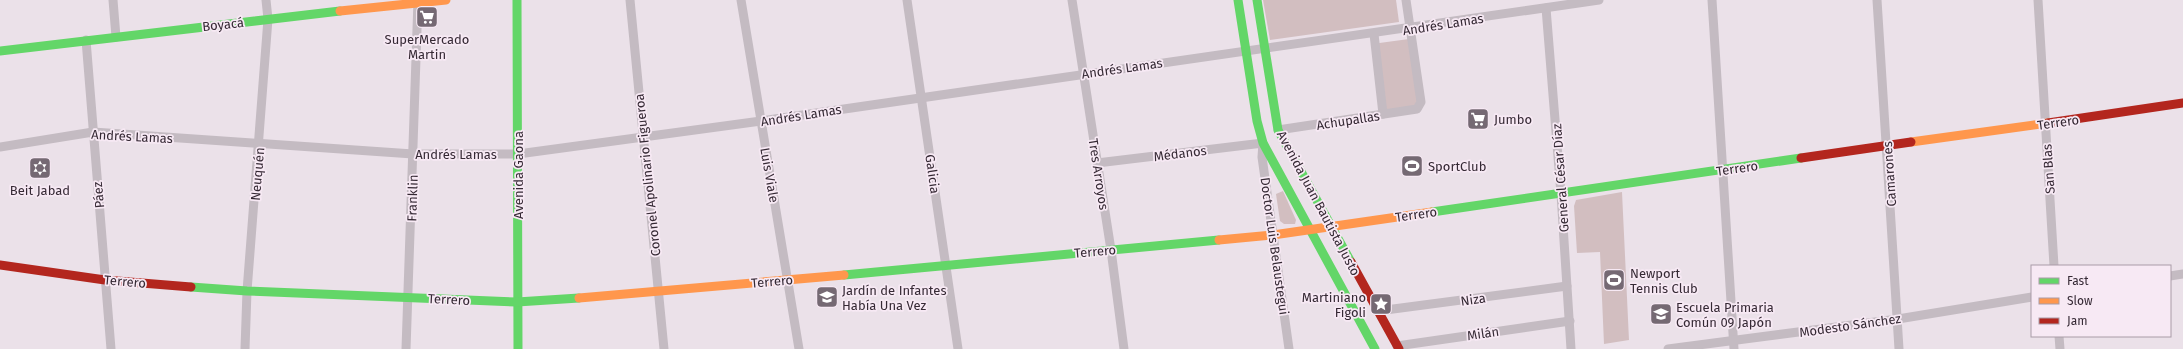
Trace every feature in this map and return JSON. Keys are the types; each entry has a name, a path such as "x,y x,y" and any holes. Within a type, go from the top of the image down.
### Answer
{"street":[{"path":"113,0 116,37"},
{"name":"Neuquén","path":"245,349 247,291 260,145 268,19 266,0"},
{"name":"Boyacá","path":"0,51 268,19 446,0"},
{"name":"Avenida Gaona","path":"518,0 518,349"},
{"name":"Coronel Apolinario Figueroa","path":"630,0 664,349"},
{"name":"Luis Viale","path":"741,0 799,349"},
{"name":"Galicia","path":"907,0 958,349"},
{"name":"Tres Arroyos","path":"1072,0 1111,250 1124,349"},
{"name":"Avenida Juan Bautista Justo","path":"1238,0 1257,121 1263,143 1375,349"},
{"name":"Avenida Juan Bautista Justo","path":"1257,0 1278,130 1398,347"},
{"path":"1406,0 1411,28"},
{"name":"Andrés Lamas","path":"0,147 93,132 260,145 413,154 518,154 761,121 1083,73 1374,34 1546,8 1568,2 1599,0"},
{"path":"1712,0 1734,345"},
{"name":"Camarones","path":"1877,0 1888,147 1899,349"},
{"name":"San Blas","path":"2038,0 2054,265"},
{"name":"Franklin","path":"406,349 418,2"},
{"name":"General César Díaz","path":"1546,8 1561,194 1571,349"},
{"name":"Achupallas","path":"1278,130 1417,109 1421,102 1411,28"},
{"path":"1374,34 1383,114"},
{"name":"Páez","path":"86,40 111,349"},
{"name":"Terrero","path":"0,265 105,280 247,291 517,302 658,292 946,264 1273,235 2183,103"},
{"name":"Médanos","path":"1097,163 1263,143"},
{"name":"Doctor Luis Belaustegui","path":"1263,143 1262,157 1289,349"},
{"path":"2171,276 2183,274"},
{"name":"Niza","path":"1378,311 1567,286"},
{"name":"Modesto Sánchez","path":"1668,349 1734,345 2031,297"},
{"name":"Milán","path":"1398,347 1570,321"},
{"path":"2059,337 2060,349"}],"shaded area":[{"path":"1263,0 1396,0 1399,22 1270,40"},
{"path":"1409,39 1419,108 1382,113 1372,44"},
{"path":"1283,191 1296,220 1295,224 1284,224 1280,221 1276,194"},
{"name":"Newport Tennis Club","path":"1622,192 1629,340 1604,344 1600,252 1577,253 1574,206 1576,200"}],"traffic: fast":[{"path":"517,0 518,349"},
{"path":"1238,0 1257,121 1263,143 1375,349"},
{"path":"1257,0 1278,130 1351,262"},
{"path":"0,51 340,11"},
{"path":"1432,212 1801,158"},
{"path":"844,275 1219,240"},
{"path":"191,287 247,291 517,302 579,298"}],"traffic: slow":[{"path":"340,11 446,0"},
{"path":"1911,142 2048,123"},
{"path":"1219,240 1273,235 1432,212"},
{"path":"579,298 844,275"}],"traffic: jam":[{"path":"2048,123 2183,103"},
{"path":"1801,158 1911,142"},
{"path":"1351,262 1399,349"},
{"path":"0,265 105,280 191,287"}],"place":[{"name":"SuperMercado Martin","path":"427,17"},
{"name":"Jumbo","path":"1478,119"},
{"name":"SportClub","path":"1412,166"},
{"name":"Beit Jabad","path":"40,168"},
{"name":"Newport Tennis Club","path":"1614,280"},
{"name":"Jardín de Infantes Había Una Vez","path":"827,297"},
{"name":"Martiniano Figoli","path":"1381,304"},
{"name":"Escuela Primaria Común 09 Japón","path":"1661,314"}]}
